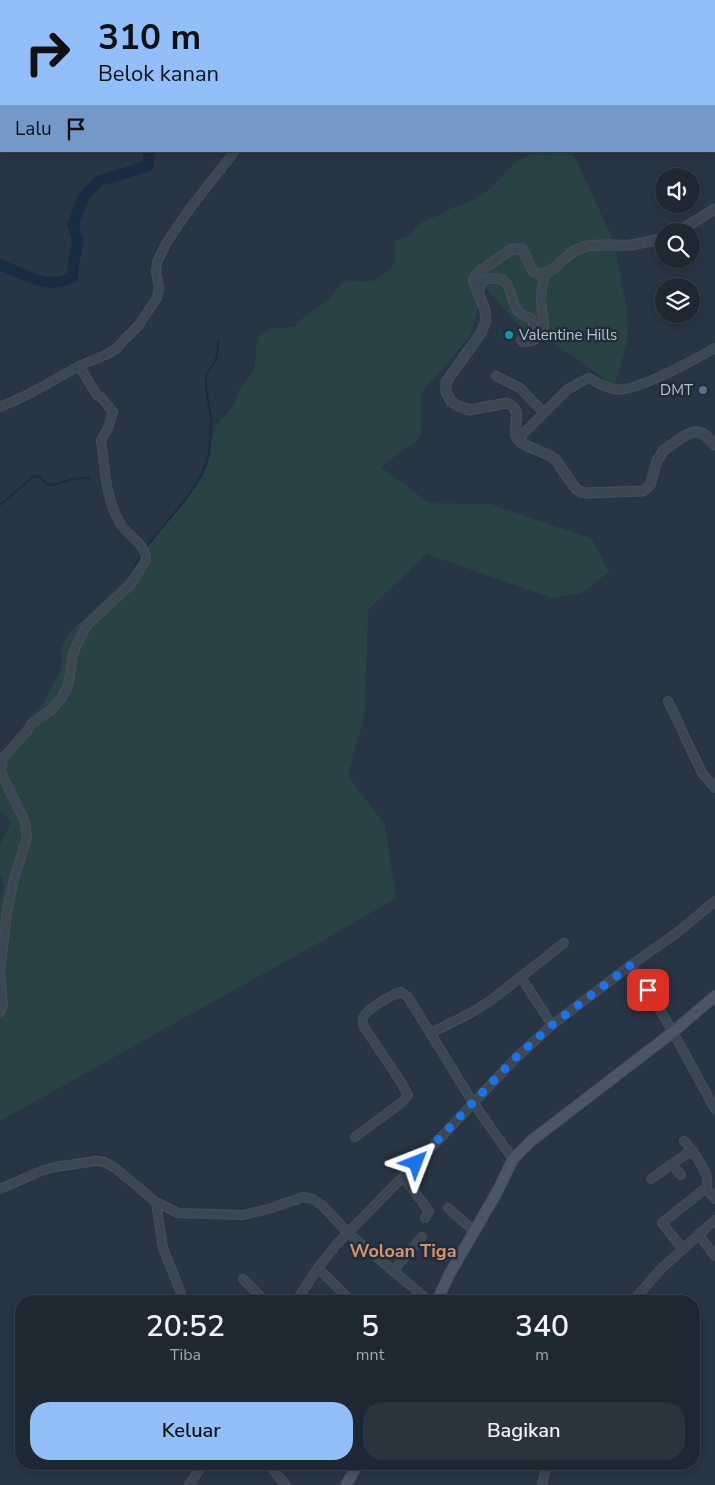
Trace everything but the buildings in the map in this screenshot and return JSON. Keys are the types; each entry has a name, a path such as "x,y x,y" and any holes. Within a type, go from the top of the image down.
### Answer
{"main road":[{"path":"440,1295 449,1275 497,1192 513,1159 531,1141 673,1032 715,996"},
{"path":"346,1485 355,1470"}],"street":[{"path":"0,407 29,394 116,348 138,326 157,298 159,288 156,272 157,262 164,248 191,206 234,152"},
{"path":"692,223 715,209"},
{"path":"655,240 631,245 581,248 568,255 546,273 536,273 523,251 521,249 512,249 477,274 474,282 485,310 486,320 484,327 449,376 446,382 446,392 451,401 456,405 469,410 507,403 512,405 517,413 515,432 518,439 524,444 551,455 556,459 576,489 587,493 643,491 650,485 657,461 664,450 678,439 693,432 705,435 715,445"},
{"path":"478,292 485,280 491,278 505,282 517,310 531,318 534,323 533,328 521,340 529,342 538,338 544,329 541,297 543,280 546,273"},
{"path":"518,439 568,388 588,378 614,390 626,390 674,370 715,348"},
{"path":"0,1012 3,1006 0,973 7,911 26,837 25,822 3,777 1,770 2,760 31,724 51,710 62,697 70,676 72,658 87,625 130,585 146,560 142,546 128,534 120,523 109,500 101,440 108,428 113,412 100,396 97,396 79,366"},
{"path":"496,376 520,388 545,412"},
{"path":"668,702 702,773 715,788"},
{"path":"300,1295 336,1245 474,1104 514,1059 552,1025 678,932 715,901"},
{"path":"431,1033 490,1001 564,943"},
{"path":"631,965 673,1032 715,1109"},
{"path":"521,977 552,1025"},
{"path":"355,1137 401,1103 408,1095 364,1027 362,1020 365,1015 388,997 401,992 408,997 474,1104 513,1159"},
{"path":"683,1249 662,1222 706,1188 708,1182 692,1150 684,1141"},
{"path":"651,1179 692,1150"},
{"path":"0,1189 41,1171 96,1161 104,1162 114,1167 156,1202 178,1213 243,1215 303,1198 313,1199 323,1206 348,1233 422,1295"},
{"path":"672,1164 682,1175"},
{"path":"402,1177 429,1211 424,1218"},
{"path":"706,1188 715,1199"},
{"path":"156,1202 163,1248 182,1295"},
{"path":"448,1208 474,1231"},
{"path":"637,1295 661,1269 715,1220"},
{"path":"698,1234 715,1256"},
{"path":"393,1271 422,1237"},
{"path":"318,1268 345,1295"},
{"path":"243,1279 259,1295"},
{"path":"190,1485 199,1470"},
{"path":"273,1470 286,1485"},
{"path":"542,1485 546,1470"}],"green space":[{"path":"551,152 572,152 614,242 627,309 628,339 614,388 594,371 554,344 519,326 473,273 480,300 470,336 422,392 421,437 381,467 429,503 490,504 591,538 609,572 581,593 551,598 427,554 368,610 365,713 348,776 385,825 396,898 0,1121 0,905 4,885 0,874 0,844 11,822 0,810 0,754 15,739 32,714 44,703 58,676 62,663 61,651 63,642 71,631 131,575 140,556 156,534 177,511 196,484 209,459 210,445 217,424 232,408 238,392 255,367 256,346 259,336 272,328 295,326 328,300 340,284 350,281 372,281 382,275 390,269 395,261 394,241 410,235 418,225 426,220 471,201 489,190 517,161 530,154 540,153 546,155"}],"waterway":[{"path":"0,265 45,282 63,281 73,277 73,266 78,241 73,225 83,198 99,181 148,166 149,152"},
{"path":"146,548 195,486 208,460 211,420 206,378 216,359 218,340"},
{"path":"0,505 33,477 38,476 48,485 59,484 77,478 89,479"},
{"path":"134,568 142,554"}],"place":[{"name":"Valentine Hills","path":"509,335"},
{"name":"DMT","path":"703,390"}],"district":[{"name":"Woloan Tiga","path":"403,1251"}],"route":[{"path":"416,1163 514,1059 552,1025 631,965 648,990"}]}
